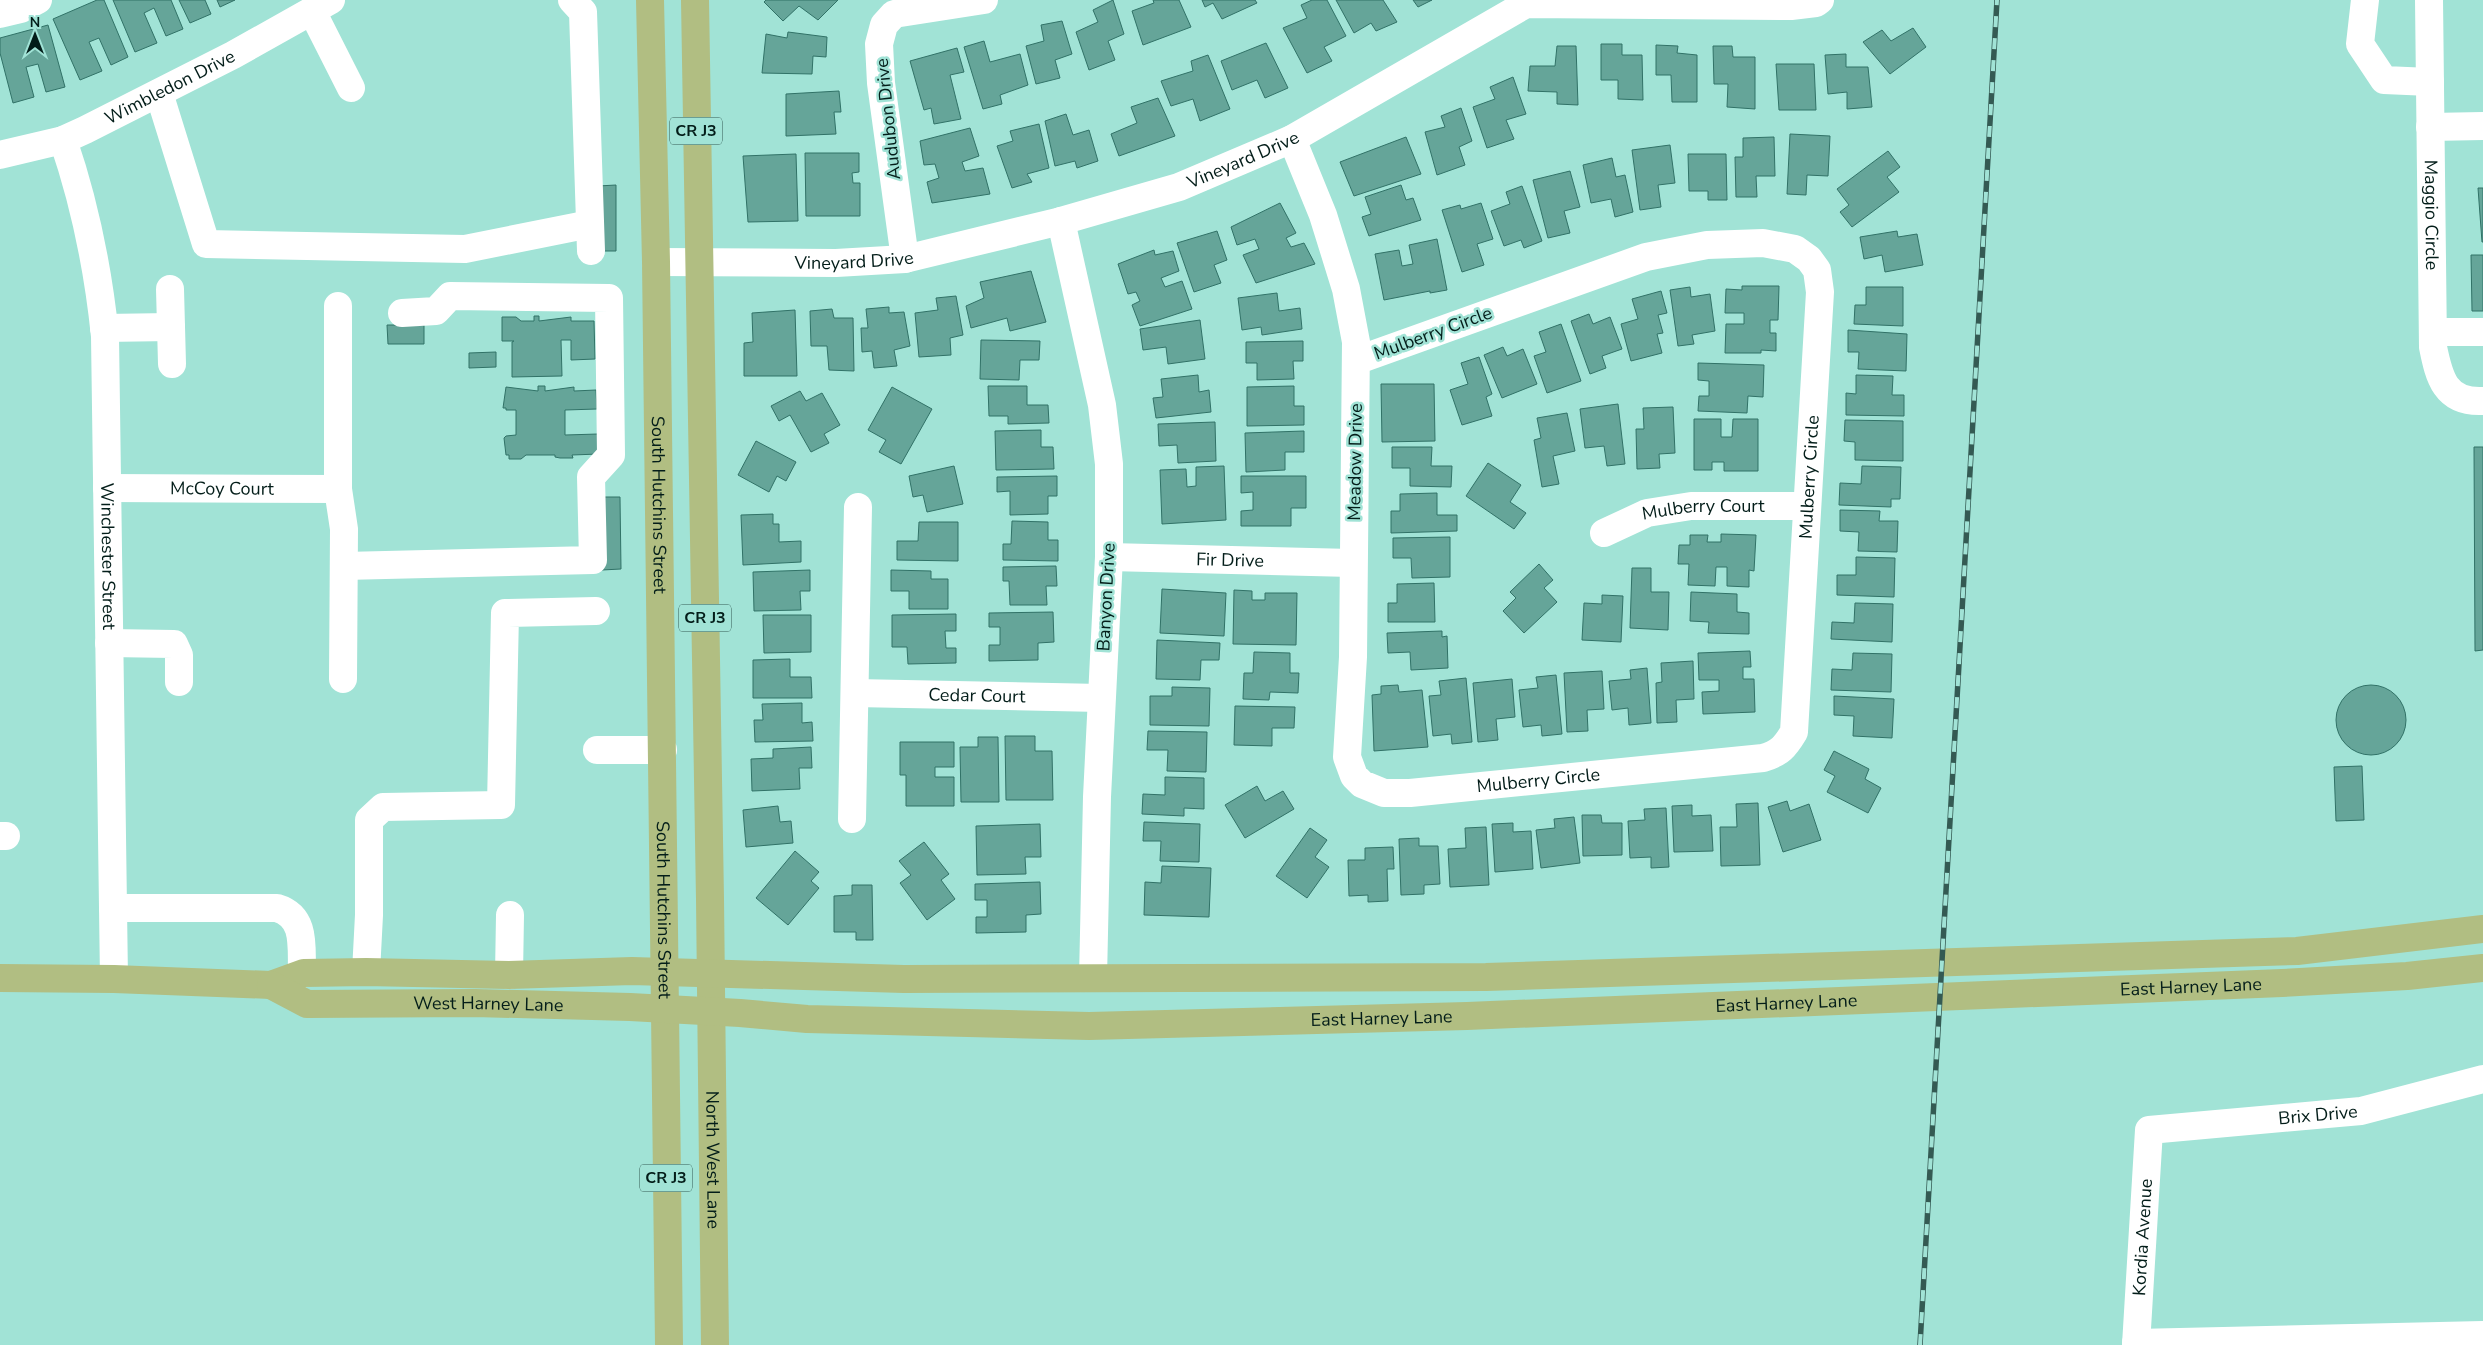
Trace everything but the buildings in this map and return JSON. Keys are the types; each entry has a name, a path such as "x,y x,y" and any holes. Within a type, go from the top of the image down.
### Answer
{"main road":[{"name":"South Hutchins Street","path":"650,0 663,750 664,1010"},
{"name":"CR J3","path":"694,0 710,974"},
{"name":"East Harney Lane","path":"710,974 904,979 1486,977 1791,969 2297,951 2483,929"},
{"name":"East Harney Lane","path":"710,1012 806,1019 1089,1026 1466,1016 2084,991 2407,976 2483,968"},
{"name":"West Harney Lane","path":"0,978 114,978 271,985 302,974 366,972 509,975 630,971 710,974"},
{"name":"North West Lane","path":"710,974 715,1345"},
{"name":"West Harney Lane","path":"271,985 307,1004 475,1003 630,1007 710,1012"},
{"name":"CR J3","path":"664,1010 669,1345"}],"street":[{"path":"0,14 21,9 38,0"},
{"path":"572,0 583,12 591,251"},
{"name":"Audubon Drive","path":"905,259 881,83 879,44 884,25 894,14 984,0"},
{"path":"2365,0 2360,44 2384,80 2430,82"},
{"name":"Maggio Circle","path":"2429,0 2433,332 2439,376 2447,388 2456,395 2483,401"},
{"name":"Vineyard Drive","path":"656,262 836,264 905,259 1061,221 1178,187 1292,139 1525,2 1791,6 1813,2"},
{"path":"310,7 351,88"},
{"name":"Wimbledon Drive","path":"0,156 63,140 158,93 310,7"},
{"path":"158,93 206,244 465,249 590,224"},
{"path":"2430,127 2483,126"},
{"name":"Meadow Drive","path":"1292,139 1323,215 1346,290 1358,360 1352,563 1353,657 1347,757 1354,776 1362,784 1370,787"},
{"name":"Winchester Street","path":"63,140 85,211 97,269 104,328 114,978"},
{"name":"Banyon Drive","path":"1061,221 1102,405 1108,464 1109,557 1101,698 1093,978"},
{"name":"Mulberry Circle","path":"1358,360 1646,257 1707,245 1763,243 1795,249 1809,258 1817,270 1820,292 1794,732 1784,749 1777,754 1763,758 1410,794 1384,793 1370,787"},
{"path":"170,289 172,364"},
{"path":"344,566 593,560 591,477 611,455 609,298 450,296 436,311 402,312"},
{"path":"338,306 338,489 344,529 343,679"},
{"path":"104,328 171,327"},
{"path":"2433,332 2483,332"},
{"name":"McCoy Court","path":"107,488 338,489"},
{"name":"Mulberry Court","path":"1604,533 1647,513 1691,506 1806,506"},
{"path":"852,819 858,507"},
{"name":"Fir Drive","path":"1109,557 1352,563"},
{"path":"366,972 370,915 370,820 383,807 501,805 504,613 596,612"},
{"path":"109,643 174,644 179,655 179,682"},
{"name":"Cedar Court","path":"855,693 1101,698"},
{"path":"597,750 663,750"},
{"path":"113,908 277,908 286,911 297,920 301,935 302,974"},
{"path":"509,975 510,915"},
{"name":"Brix Drive","path":"2149,1130 2361,1111 2483,1079"},
{"name":"Kordia Avenue","path":"2136,1344 2149,1130"},
{"path":"2136,1344 2483,1335"}],"railway":[{"path":"1920,1345 1997,0"}]}
